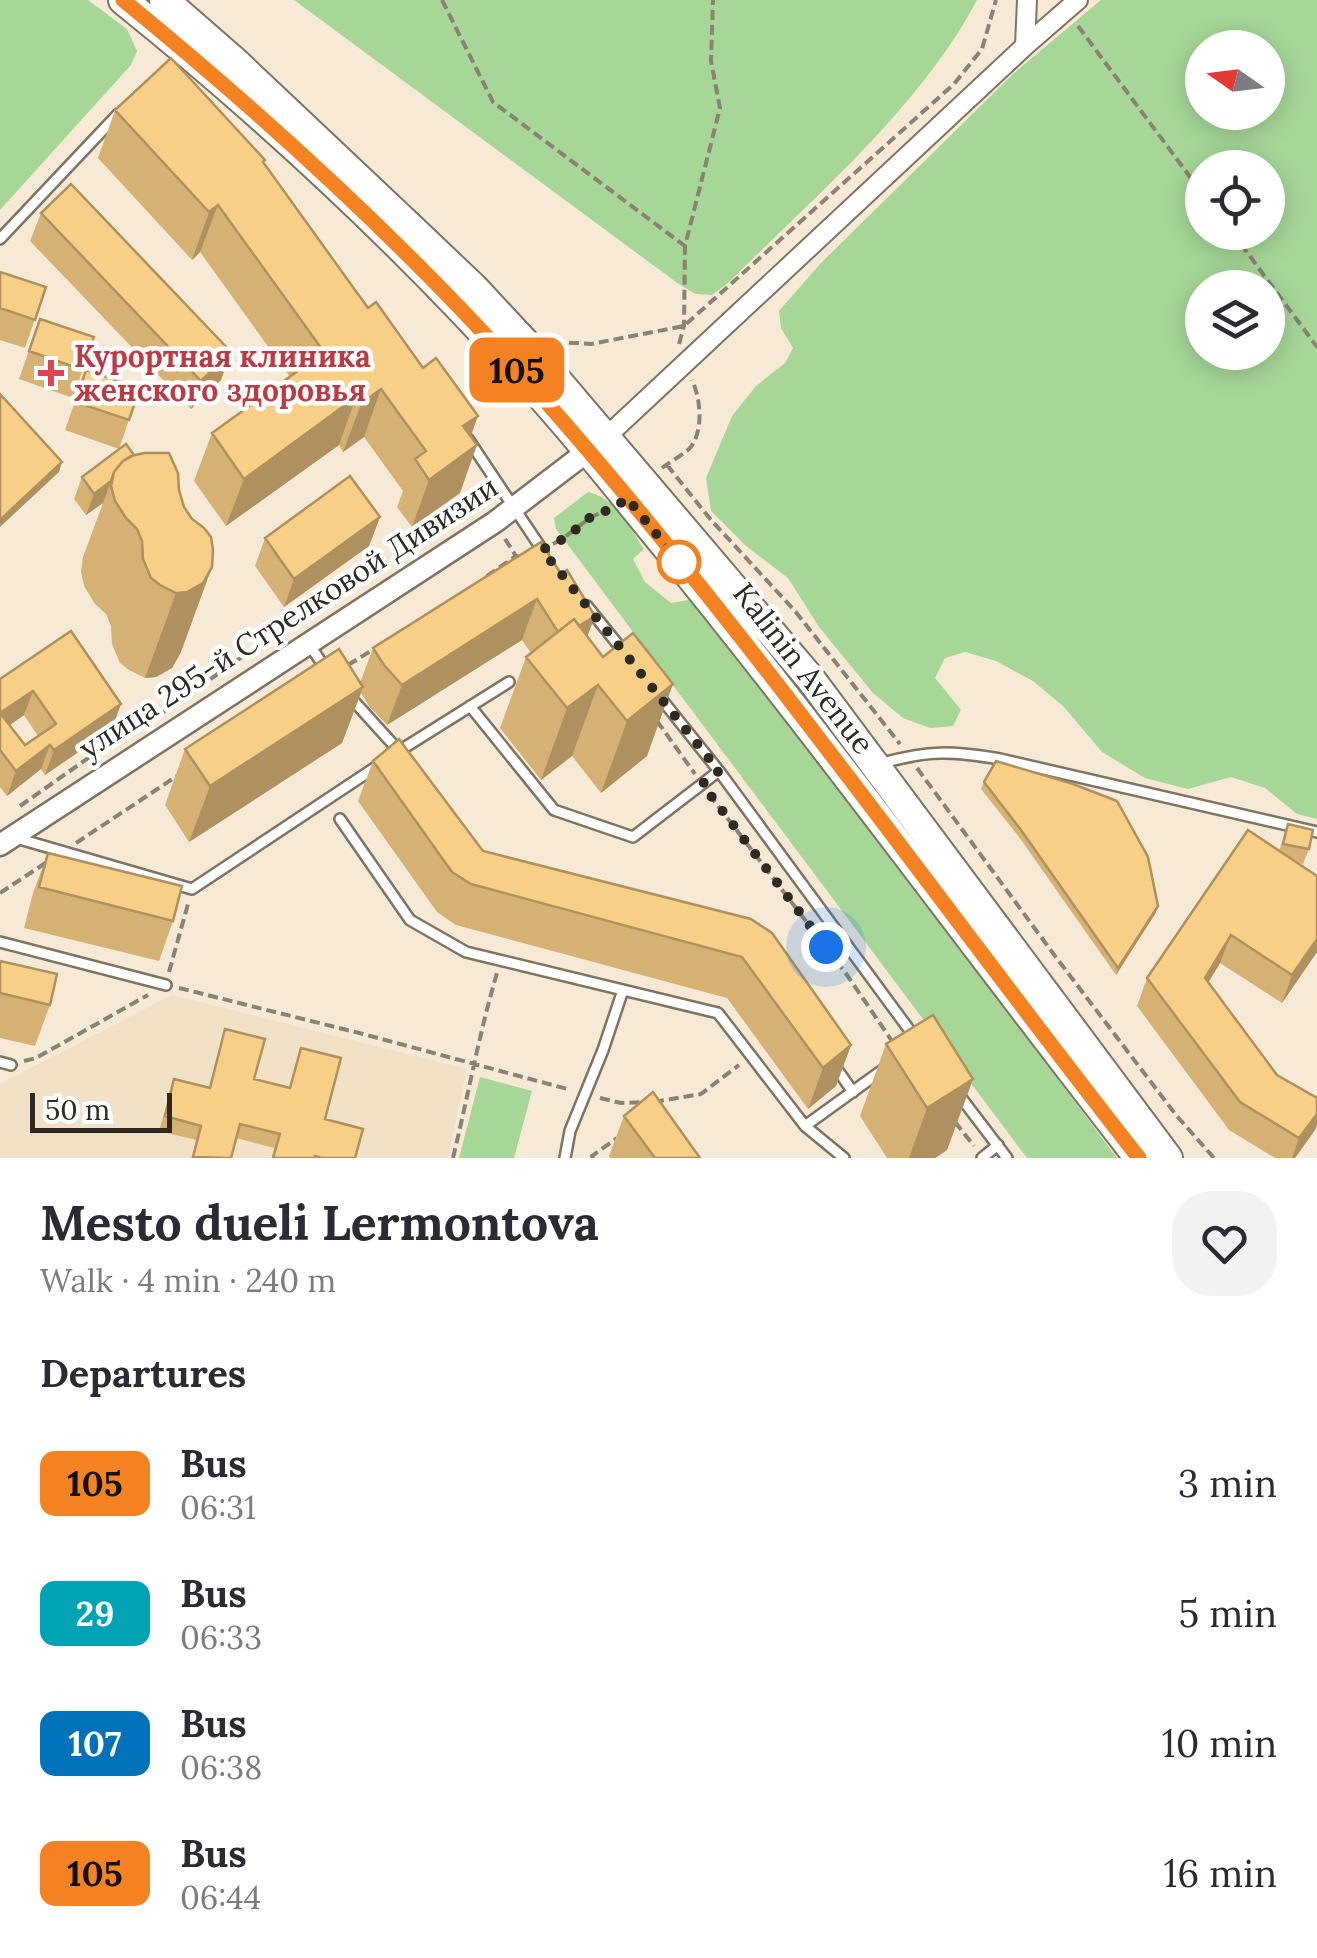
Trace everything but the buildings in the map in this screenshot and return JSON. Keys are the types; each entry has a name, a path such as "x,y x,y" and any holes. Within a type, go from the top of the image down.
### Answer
{"main road":[{"name":"Kalinin Avenue","path":"123,0 176,55 224,84 396,242 526,380 646,482 810,678 1168,1158"},
{"name":"Kalinin Avenue","path":"164,0 474,288 527,345 597,444"},
{"name":"Kalinin Avenue","path":"646,482 786,696 1139,1158"},
{"path":"786,696 810,678"}],"street":[{"path":"1025,46 1027,0"},
{"path":"597,444 1078,0"},
{"name":"улица 295-й Стрелковой Дивизии","path":"6,841 514,508 597,444"}],"lane":[{"path":"0,240 132,101"},
{"path":"464,435 554,564"},
{"path":"578,594 636,668"},
{"path":"309,644 330,676"},
{"path":"6,841 61,852 192,890 509,682"},
{"path":"648,682 719,771 920,1044 902,1056"},
{"path":"342,688 399,751"},
{"path":"470,706 554,810 633,838 719,771"},
{"path":"874,766 909,756 956,752 1317,832"},
{"path":"340,819 410,920 466,952 718,1012 805,1126 844,1158"},
{"path":"0,942 166,985"},
{"path":"564,1158 570,1131 623,990"},
{"path":"832,1060 853,1092"},
{"path":"805,1126 890,1065"},
{"path":"953,1087 1007,1158"},
{"path":"982,1158 998,1145"}],"path":[{"path":"442,0 493,102 685,246"},
{"path":"684,326 685,246 720,108 711,61 713,0"},
{"path":"551,342 592,344 684,326 954,84 982,49 996,0"},
{"path":"1075,22 1185,170"},
{"path":"1245,250 1317,346"},
{"path":"484,578 516,556 526,558 567,537 594,514 613,509 691,447 700,422 696,386 683,364"},
{"path":"646,482 710,520 795,611 909,756 1176,1115 1214,1158"},
{"path":"330,676 376,648"},
{"path":"651,713 837,961 902,1056"},
{"path":"0,893 188,769"},
{"path":"166,985 192,890"},
{"path":"453,1158 484,1016 501,960"},
{"path":"5,1063 36,1058 166,985 621,1103 701,1094 751,1055"},
{"path":"648,1112 657,1101"},
{"path":"947,1112 982,1158"},
{"path":"594,1158 622,1134"}],"shaded area":[{"path":"172,995 467,1069 448,1158 0,1158 0,1084"}],"green space":[{"path":"0,0 88,0 127,29 137,51 131,65 0,210"},
{"path":"294,0 977,0 926,78 896,114 830,184 712,295 695,294 676,282"},
{"path":"1101,0 1317,0 1317,819 1297,814 1265,788 1231,777 1188,789 1145,778 1102,752 1064,707 1033,681 996,661 965,652 945,658 935,678 961,710 953,726 930,728 903,718 873,693 819,627 788,578 746,546 711,511 706,478 732,416 756,386 785,363 793,348 781,328 779,311 820,264 1014,73"},
{"path":"588,492 615,507 633,531 644,549 633,559 645,582 671,603 689,600 720,628 1117,1158 1027,1158 556,529 554,518"},
{"path":"480,1077 532,1091 514,1158 459,1158"}],"bus line":[{"name":"105","path":"123,0 224,84 396,242 540,394 743,642 1139,1158"}],"place":[{"name":"Курортная клиника женского здоровья","path":"51,373"}],"route":[{"path":"679,562 627,498 613,509 594,514 567,537 542,550 719,771 702,784 826,947"}]}
